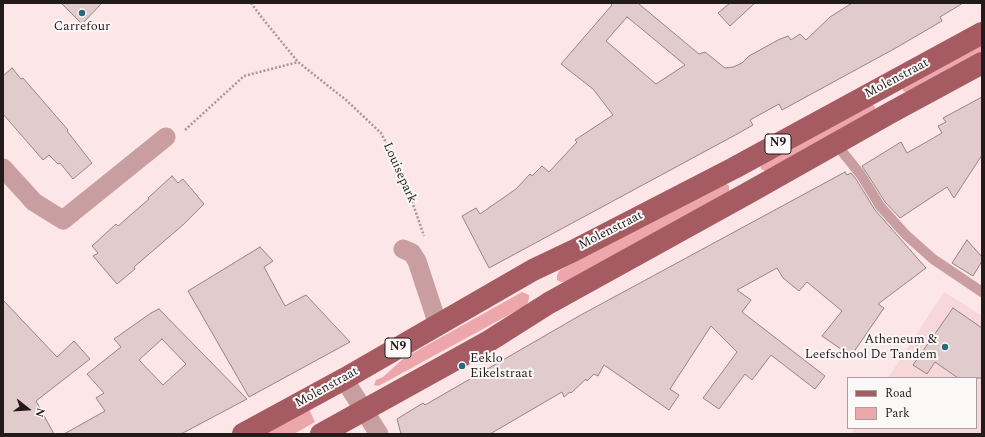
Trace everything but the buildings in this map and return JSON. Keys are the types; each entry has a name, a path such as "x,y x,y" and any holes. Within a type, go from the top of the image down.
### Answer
{"main road":[{"name":"Molenstraat","path":"243,434 344,379 533,270 734,168 982,33"},
{"name":"Molenstraat","path":"321,434 489,341 549,303 982,64"}],"street":[{"path":"3,168 34,202 63,220 166,137"},
{"path":"402,249 412,252 417,261 438,325"},
{"path":"344,379 379,434"}],"lane":[{"path":"836,144 861,175 880,206 906,235 933,259 982,292"}],"path":[{"name":"Louisepark","path":"251,3 298,62 346,100 381,133 403,175 426,242"},
{"path":"166,137 179,134 244,76 298,62"}],"shaded area":[{"name":"Atheneum & Leefschool De Tandem","path":"944,292 982,316 982,434 851,434 854,429 977,429 977,377 889,377"}],"green space":[{"path":"982,41 982,54 908,93 903,91 903,86"},
{"path":"872,104 875,107 875,111 765,171 761,169 760,164"},
{"path":"721,183 725,183 729,186 729,191 567,282 557,280 557,275 560,270"},
{"path":"522,292 529,295 528,303 525,306 384,383 378,386 374,385 376,380 383,377 404,358"},
{"path":"308,407 315,422 294,434 259,434"}],"place":[{"name":"Carrefour","path":"82,13"},
{"name":"Atheneum & Leefschool De Tandem","path":"945,347"},
{"name":"Eeklo Eikelstraat","path":"462,366"}]}
